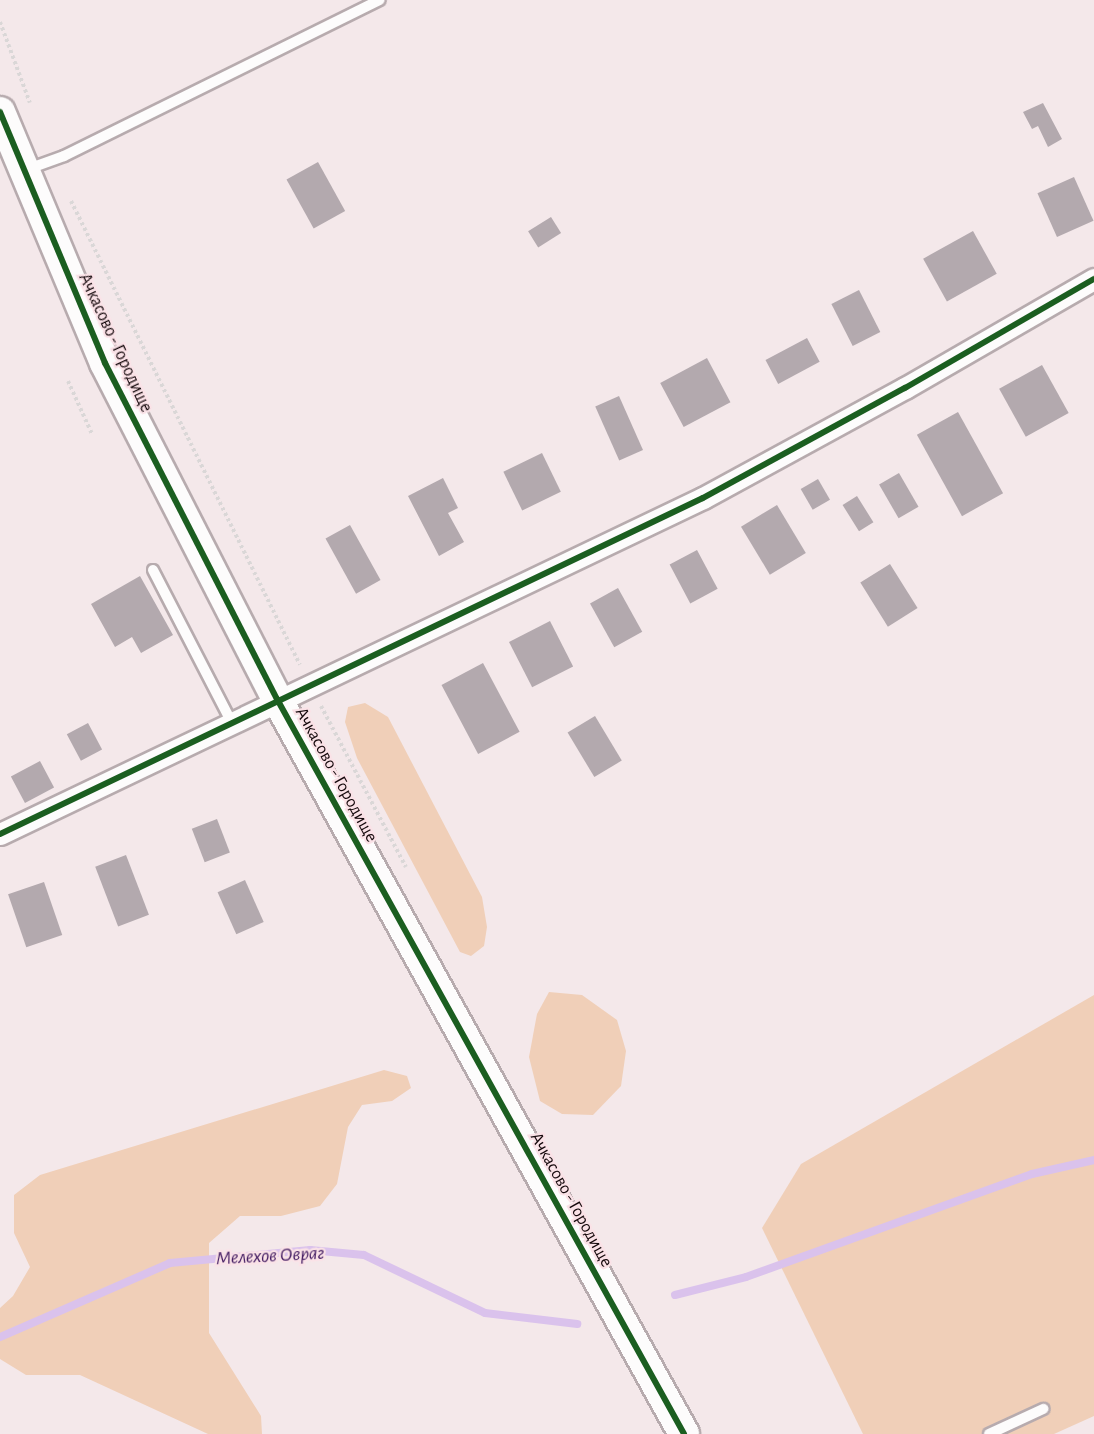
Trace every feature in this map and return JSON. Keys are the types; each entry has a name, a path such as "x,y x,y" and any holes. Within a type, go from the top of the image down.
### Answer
{"street":[{"name":"Ачкасово - Городище","path":"0,112 22,171 105,363 278,699 684,1434"},
{"path":"0,834 231,721 703,498 905,388 1094,279"}],"lane":[{"path":"22,171 52,161 380,0"},
{"path":"153,570 231,721"},
{"path":"989,1434 1043,1409"}],"path":[{"path":"0,22 32,107"},
{"path":"52,161 310,685 409,872"},
{"path":"68,381 92,434"}],"shaded area":[{"path":"365,703 388,717 482,897 487,927 484,946 471,956 460,952 357,758 345,722 348,707"},
{"path":"549,992 582,995 617,1020 626,1051 621,1086 593,1115 562,1114 540,1101 529,1057 537,1014"},
{"path":"1094,995 1094,1416 1054,1434 863,1434 762,1228 801,1164"},
{"path":"384,1070 407,1076 411,1088 392,1101 362,1105 348,1127 337,1184 320,1206 281,1216 240,1216 209,1243 209,1333 261,1416 262,1434 208,1434 80,1375 26,1375 0,1359 0,1308 13,1296 30,1267 14,1233 14,1195 40,1175"}],"building":[{"path":"1043,103 1062,139 1048,147 1038,126 1032,129 1023,112"},
{"path":"318,162 345,211 314,228 287,179"},
{"path":"1074,177 1094,221 1057,237 1037,193"},
{"path":"551,217 561,233 538,247 528,231"},
{"path":"973,231 997,274 947,301 923,259"},
{"path":"859,290 880,332 853,346 831,304"},
{"path":"807,338 820,362 778,384 766,360"},
{"path":"707,358 730,402 684,427 660,383"},
{"path":"1042,365 1069,413 1026,437 999,389"},
{"path":"619,396 643,450 619,460 595,407"},
{"path":"958,412 1003,493 962,516 917,435"},
{"path":"542,453 561,492 522,510 503,472"},
{"path":"899,473 918,507 899,518 879,484"},
{"path":"443,478 458,508 448,513 464,542 439,556 408,496"},
{"path":"818,479 830,500 813,510 801,489"},
{"path":"857,496 873,522 859,531 843,505"},
{"path":"777,505 806,553 770,575 741,527"},
{"path":"350,525 381,580 356,594 326,539"},
{"path":"697,550 718,589 690,603 670,565"},
{"path":"890,564 918,608 888,627 860,583"},
{"path":"140,576 173,635 141,653 132,637 115,647 91,604"},
{"path":"618,588 642,632 614,647 590,604"},
{"path":"550,621 573,666 532,687 509,642"},
{"path":"483,663 520,732 478,754 442,685"},
{"path":"595,716 622,761 594,777 568,732"},
{"path":"88,723 102,749 81,761 67,734"},
{"path":"40,761 54,787 25,803 11,776"},
{"path":"217,819 230,853 205,862 192,829"},
{"path":"126,855 149,915 118,927 95,867"},
{"path":"245,880 264,922 236,934 218,892"},
{"path":"44,882 62,935 26,947 8,894"}],"waterway":[{"path":"675,1295 746,1277 1032,1174 1094,1160"},
{"name":"Мелехов Овраг","path":"0,1337 170,1263 310,1250 364,1255 485,1313 577,1324"}],"cycle path":[{"path":"0,112 105,363 277,699 684,1434"},
{"path":"0,834 703,498 905,388 1094,279"}]}
